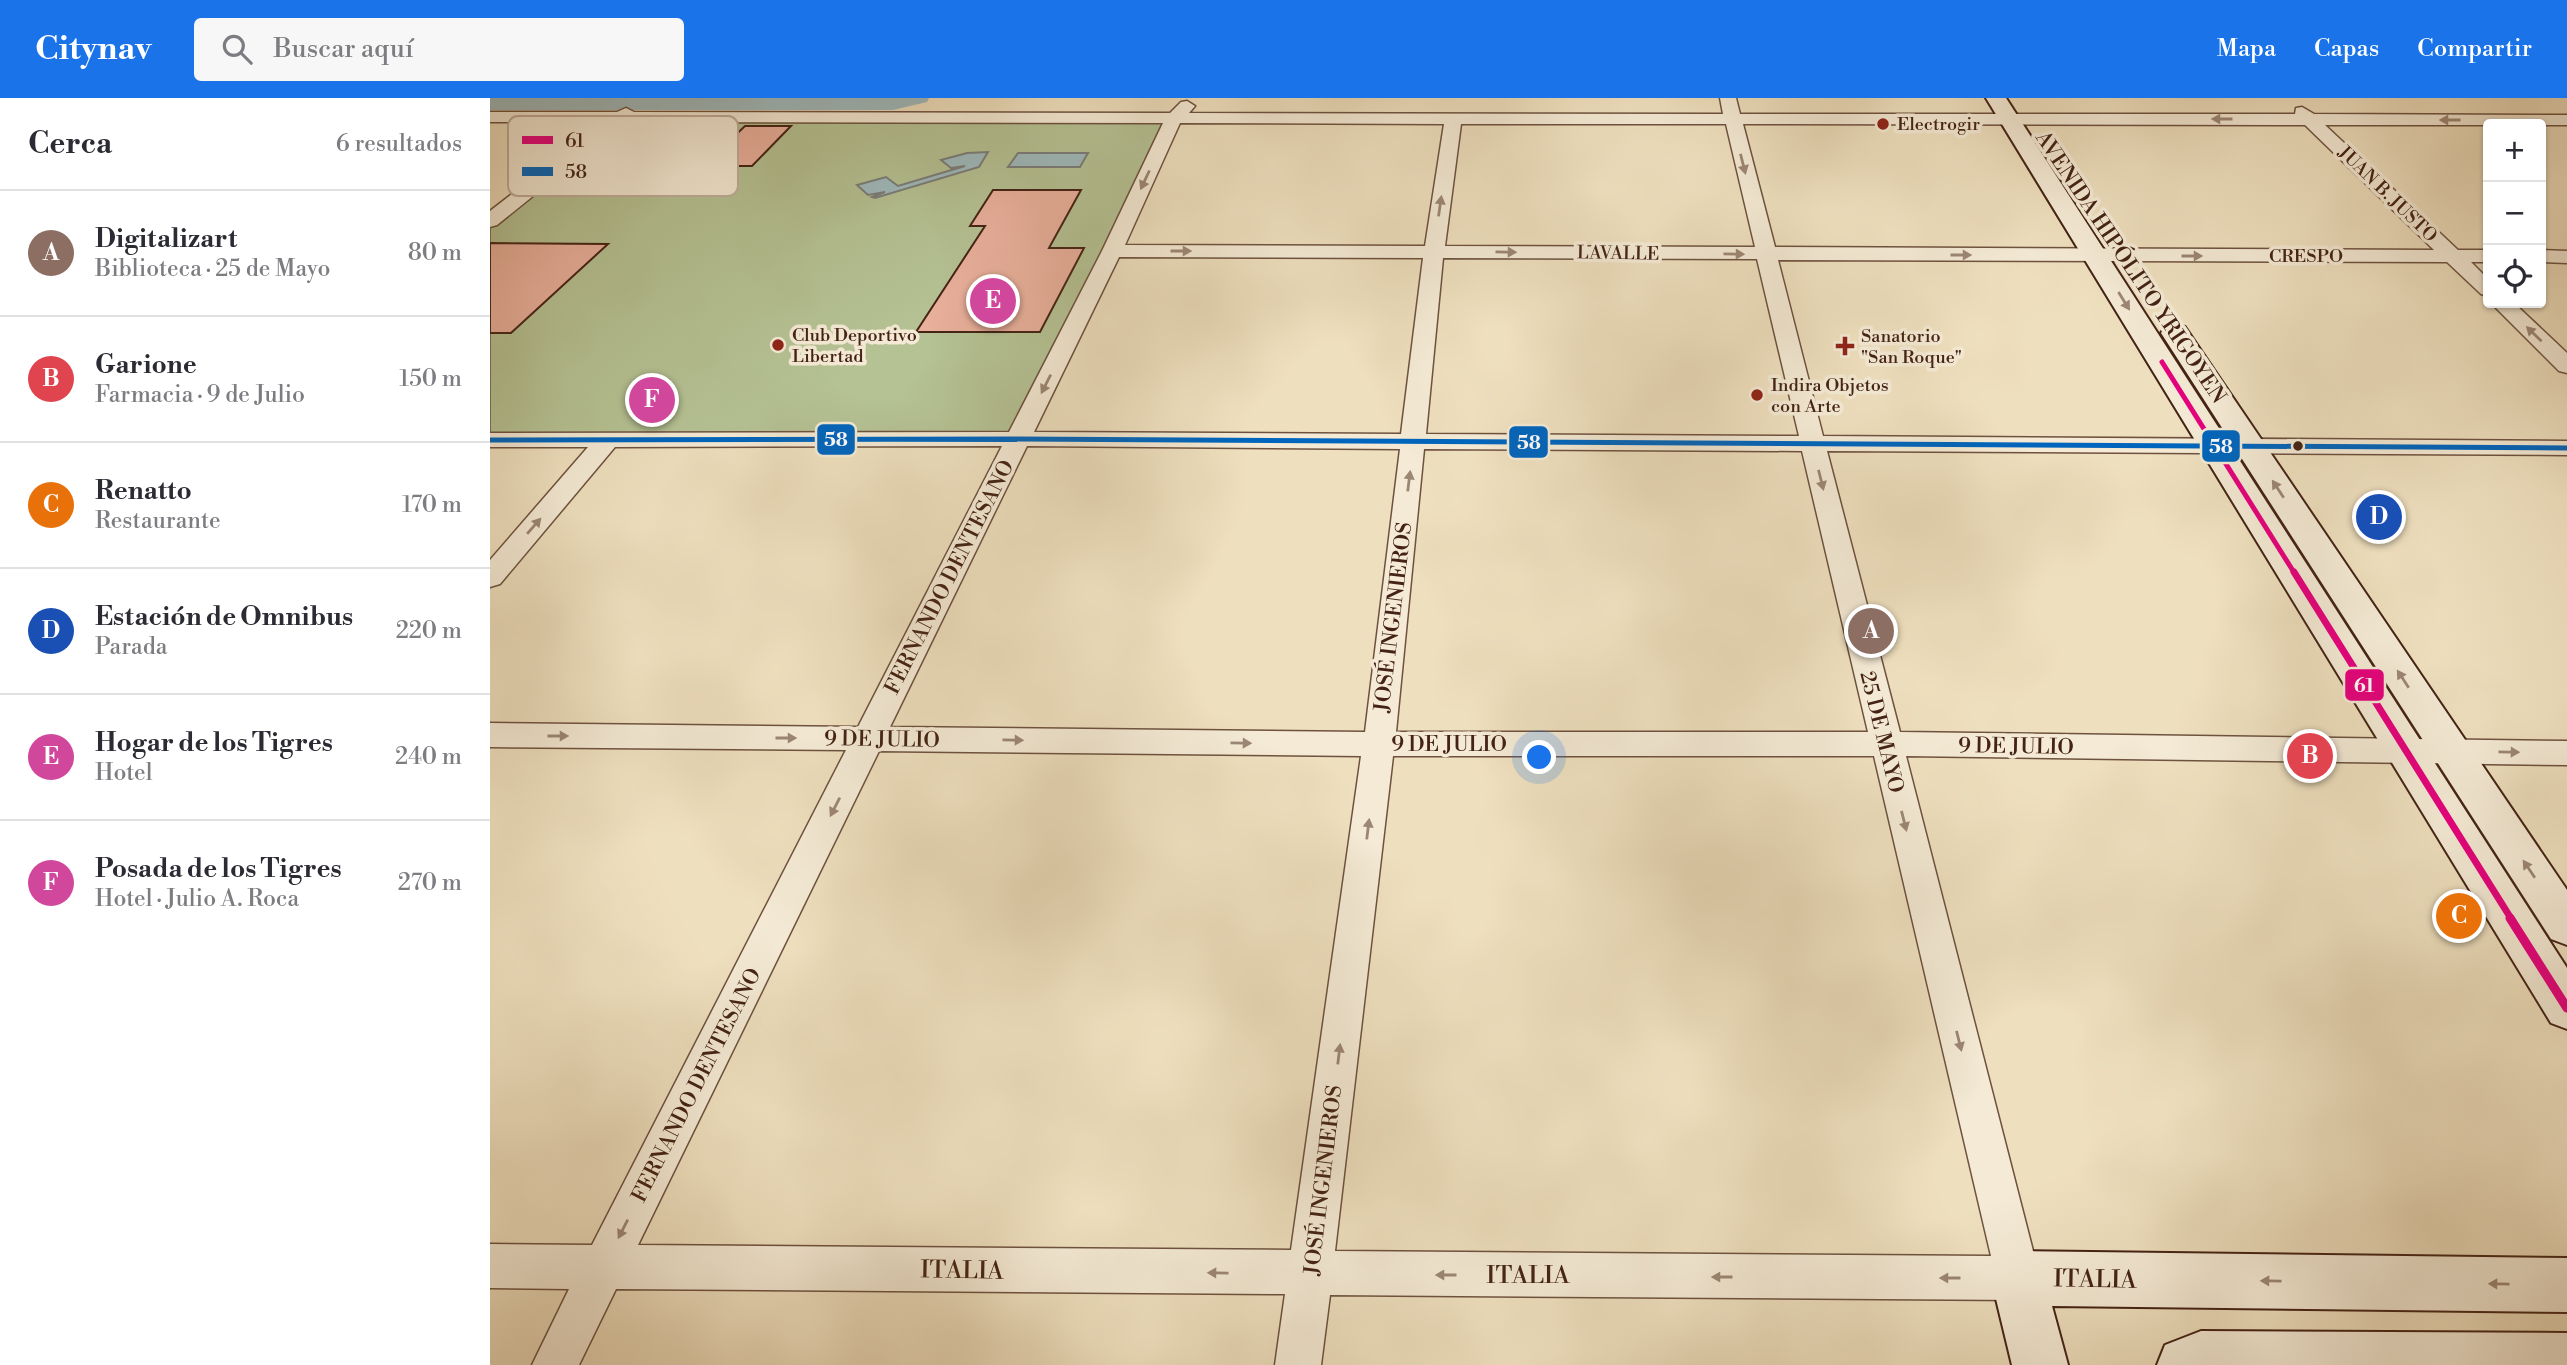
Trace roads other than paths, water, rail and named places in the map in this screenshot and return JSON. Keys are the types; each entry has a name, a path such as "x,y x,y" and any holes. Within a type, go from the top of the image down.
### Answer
{"street":[{"path":"621,116 645,98"},
{"name":"FERNANDO DENTESANO","path":"555,1365 1112,251 1174,118 1200,98"},
{"path":"1372,118 1399,98"},
{"name":"JUAN B. JUSTO","path":"2288,98 2483,285"},
{"path":"738,117 1453,118 1730,108 2014,109 2310,119 2567,120"},
{"name":"25 DE MAYO","path":"1730,108 2039,1365"},
{"name":"AVENIDA HIPÓLITO YRIGOYEN","path":"2014,109 2233,446 2451,751 2567,926"},
{"path":"490,117 508,117"},
{"name":"JOSÉ INGENIEROS","path":"1298,1365 1379,744 1434,251 1453,118"},
{"path":"490,221 521,196"},
{"name":"LAVALLE","path":"1112,251 2109,256"},
{"name":"AVENIDA HIPÓLITO YRIGOYEN","path":"2109,256 2138,279"},
{"name":"CRESPO","path":"2109,256 2483,256"},
{"path":"2546,256 2567,257"},
{"path":"2507,308 2567,366"},
{"name":"AVENIDA HIPÓLITO YRIGOYEN","path":"2161,312 2404,751 2567,1008"},
{"path":"490,440 1018,439 2567,448"},
{"path":"490,578 608,440"},
{"name":"9 DE JULIO","path":"490,735 1379,744 1885,744 2567,753"},
{"name":"ITALIA","path":"490,1266 2567,1284"},
{"path":"2185,1365 2201,1359 2567,1361"}],"water":[{"path":"988,152 979,167 875,198 872,197 885,192 868,195 857,185 886,177 898,186 965,166 951,168 941,160 967,153"},
{"path":"1018,153 1088,153 1080,167 1008,167"}],"waterway":[{"path":"490,104 893,104 920,98"}],"place":[{"name":"Electrogir","path":"1883,124"},
{"name":"Hogar de los Tigres","path":"993,301"},
{"name":"Club Deportivo Libertad","path":"778,345"},
{"name":"Sanatorio \"San Roque\"","path":"1845,346"},
{"name":"Indira Objetos con Arte","path":"1757,395"},
{"name":"Posada de los Tigres","path":"652,400"},
{"name":"Estación de Omnibus","path":"2379,517"},
{"name":"Digitalizart","path":"1871,631"},
{"name":"Garione","path":"2310,756"},
{"name":"Renatto","path":"2459,916"}]}
